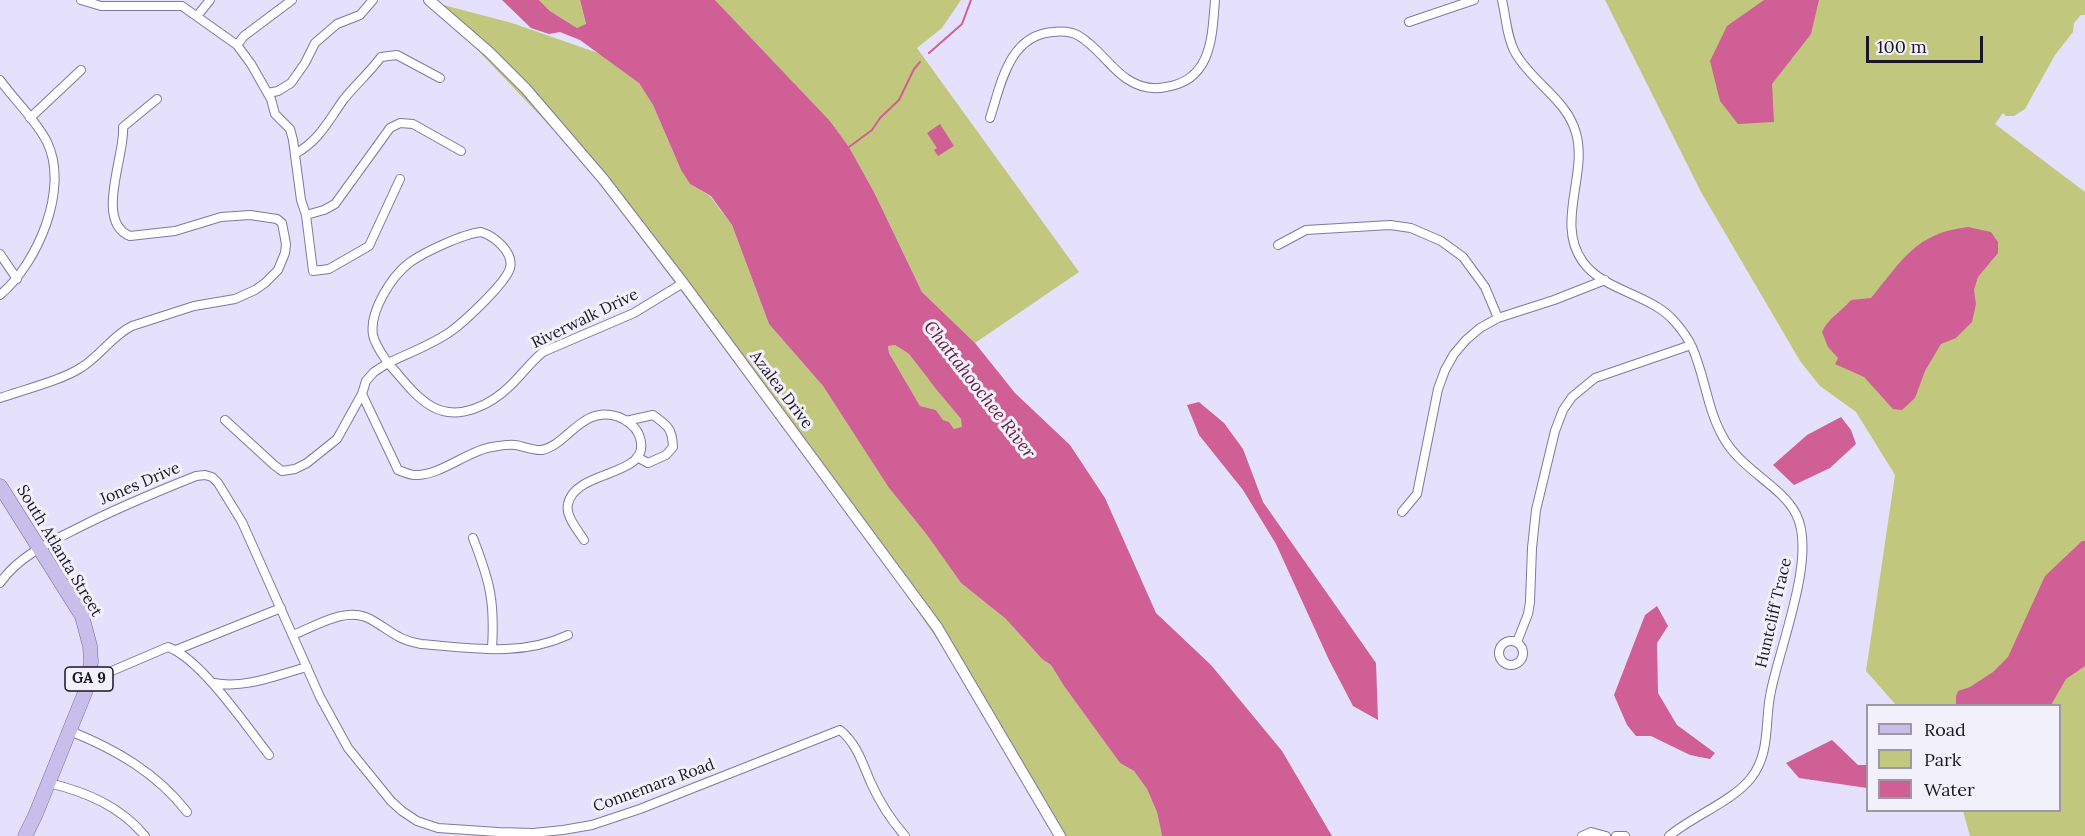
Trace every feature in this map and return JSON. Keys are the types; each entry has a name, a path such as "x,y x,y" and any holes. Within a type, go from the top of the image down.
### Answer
{"main road":[{"name":"South Atlanta Street","path":"0,486 74,603 85,623 90,646 89,677 70,731 25,836"}],"street":[{"path":"81,0 101,6 182,3 237,45 268,93 275,114 290,129 301,200 306,215 313,271 329,268 369,246 400,179"},
{"path":"197,16 210,0"},
{"path":"237,45 244,36 292,0"},
{"path":"268,93 278,91 291,83 315,43 337,24 360,15 373,0"},
{"name":"Azalea Drive","path":"429,0 489,52 526,89 604,180 683,283 938,627 1060,836"},
{"path":"990,118 1005,69 1012,57 1028,41 1048,32 1065,31 1077,34 1095,47 1124,76 1142,87 1154,89 1181,84 1198,70 1209,51 1215,0"},
{"path":"1409,22 1474,0"},
{"name":"Huntcliff Trace","path":"1502,0 1514,50 1533,76 1563,107 1576,132 1580,161 1572,217 1573,238 1582,260 1592,272 1658,307 1672,319 1692,345 1722,437 1742,463 1780,495 1796,513 1803,539 1803,551 1789,626 1770,693 1766,744 1759,765 1751,778 1739,790 1680,826 1669,836"},
{"path":"294,154 308,146 320,135 345,98 381,57 397,55 440,78"},
{"path":"30,118 81,70"},
{"path":"0,80 48,143 55,170 55,184 41,235 17,279 0,295"},
{"path":"0,398 80,368 124,330 132,326 194,306 235,299 255,290 272,278 282,262 286,244 285,234 282,223 276,219 235,214 175,231 130,236 119,228 114,210 113,192 123,142 123,127 157,99"},
{"path":"306,215 324,210 334,204 390,128 400,123 413,124 461,151"},
{"path":"1278,245 1306,230 1390,225 1411,228 1441,241 1463,257 1485,287 1498,318"},
{"path":"225,420 282,471 296,469 307,463 337,439 362,394 366,381 374,372 450,332 479,307 507,274 511,267 510,259 496,239 481,232 472,233 423,255 402,269 375,309 372,322 377,347 388,363"},
{"path":"0,254 17,279"},
{"path":"1402,512 1417,494 1438,389 1445,370 1454,354 1466,340 1480,328 1498,318 1605,280"},
{"name":"Riverwalk Drive","path":"388,363 431,406 450,412 469,411 501,394 543,352 634,313 683,283"},
{"path":"1517,642 1528,615 1530,602 1536,510 1555,431 1563,410 1572,397 1595,378 1692,345"},
{"path":"362,394 398,470 415,475 448,465 490,447 515,445 541,450 552,446 590,418 604,415 620,417 636,430 640,449 637,458 629,466 584,483 571,495 567,505 568,514 584,540"},
{"path":"626,421 653,415 667,425 672,436 673,447 666,455 648,463 637,458"},
{"name":"Jones Drive","path":"39,547 118,508 196,476 205,475 212,477 218,483 242,522 282,610"},
{"path":"473,538 487,574 492,595 494,619 492,649"},
{"path":"0,583 9,572 39,547"},
{"path":"179,652 282,610"},
{"name":"Connemara Road","path":"282,610 332,720 363,769 402,812 417,821 438,828 533,833 592,825 640,809 840,730 861,754 872,784 889,817 905,836"},
{"path":"293,635 338,617 354,615 370,619 394,636 410,642 513,650 534,647 568,635"},
{"path":"89,677 107,673 168,647 179,652 214,683 269,755"},
{"path":"214,683 227,686 245,683 307,667"},
{"path":"70,731 97,742 132,762 173,794 187,812"},
{"path":"49,783 79,792 108,805 135,824 145,836"},
{"path":"1582,836 1591,832 1606,836"},
{"path":"1616,836 1625,836"}],"green space":[{"path":"539,0 580,0 586,25 577,28 550,11"},
{"path":"715,0 961,0 942,28 917,48 1079,272 975,343 922,292 874,192 849,147 830,121"},
{"path":"1605,0 2085,0 2085,15 2081,15 2074,23 2073,32 2055,55 2025,109 2014,116 2006,116 2003,113 1995,124 2085,192 2085,836 1970,836 1963,812 2061,812 2061,704 1895,704 1866,671 1895,475 1856,412 1820,386 1800,361 1701,192"},
{"path":"432,2 512,23 601,54 639,83 653,105 681,170 690,184 710,196 732,225 769,324 823,386 889,488 927,535 961,583 1006,619 1042,659 1051,665 1120,763 1134,771 1147,789 1157,812 1162,836 1066,836 988,713 878,554 586,164"},
{"path":"895,345 909,354 961,419 963,427 954,429 936,410 920,406 889,353 888,346"}],"water":[{"name":"Chattahoochee River","path":"502,0 539,0 550,11 577,28 586,24 580,0 715,0 830,121 849,147 874,192 922,292 975,343 1015,393 1070,445 1105,498 1156,613 1211,665 1282,751 1332,836 1162,836 1157,812 1147,789 1134,771 1120,763 1051,665 1042,659 1006,619 961,583 927,535 889,488 823,386 769,324 732,225 711,196 690,184 681,170 653,105 639,83 580,40 560,32 549,34 531,28","holes":["895,345 909,354 961,419 962,427 954,429 936,410 920,406 889,353 888,346"]},
{"path":"1764,0 1819,0 1811,34 1772,84 1774,122 1738,124 1720,101 1710,61 1727,26"},
{"path":"940,124 954,146 938,156 934,150 937,148 927,133"},
{"path":"1968,227 1991,232 1998,242 1998,253 1978,277 1974,290 1976,304 1972,322 1956,338 1941,344 1925,371 1915,398 1902,410 1893,409 1864,377 1835,364 1838,358 1828,347 1822,332 1831,319 1851,300 1871,298 1901,261 1922,242 1950,230"},
{"path":"1199,402 1224,423 1243,449 1263,502 1376,663 1378,720 1353,706 1329,660 1276,544 1243,490 1199,435 1187,405"},
{"path":"1841,417 1851,430 1856,444 1830,468 1794,485 1773,465 1807,435"},
{"path":"2082,541 2085,541 2085,666 2066,679 2052,704 1956,704 1958,691 1970,687 1993,672 2008,657 2045,576"},
{"path":"1657,606 1668,626 1657,643 1658,693 1677,725 1715,753 1710,759 1690,755 1651,736 1636,736 1627,725 1614,695 1645,615"},
{"path":"1832,740 1858,765 1866,765 1866,788 1799,778 1786,763"}],"waterway":[{"path":"929,53 962,24 971,0"},
{"path":"849,147 872,130 880,118 899,100 914,69 920,62"}]}
